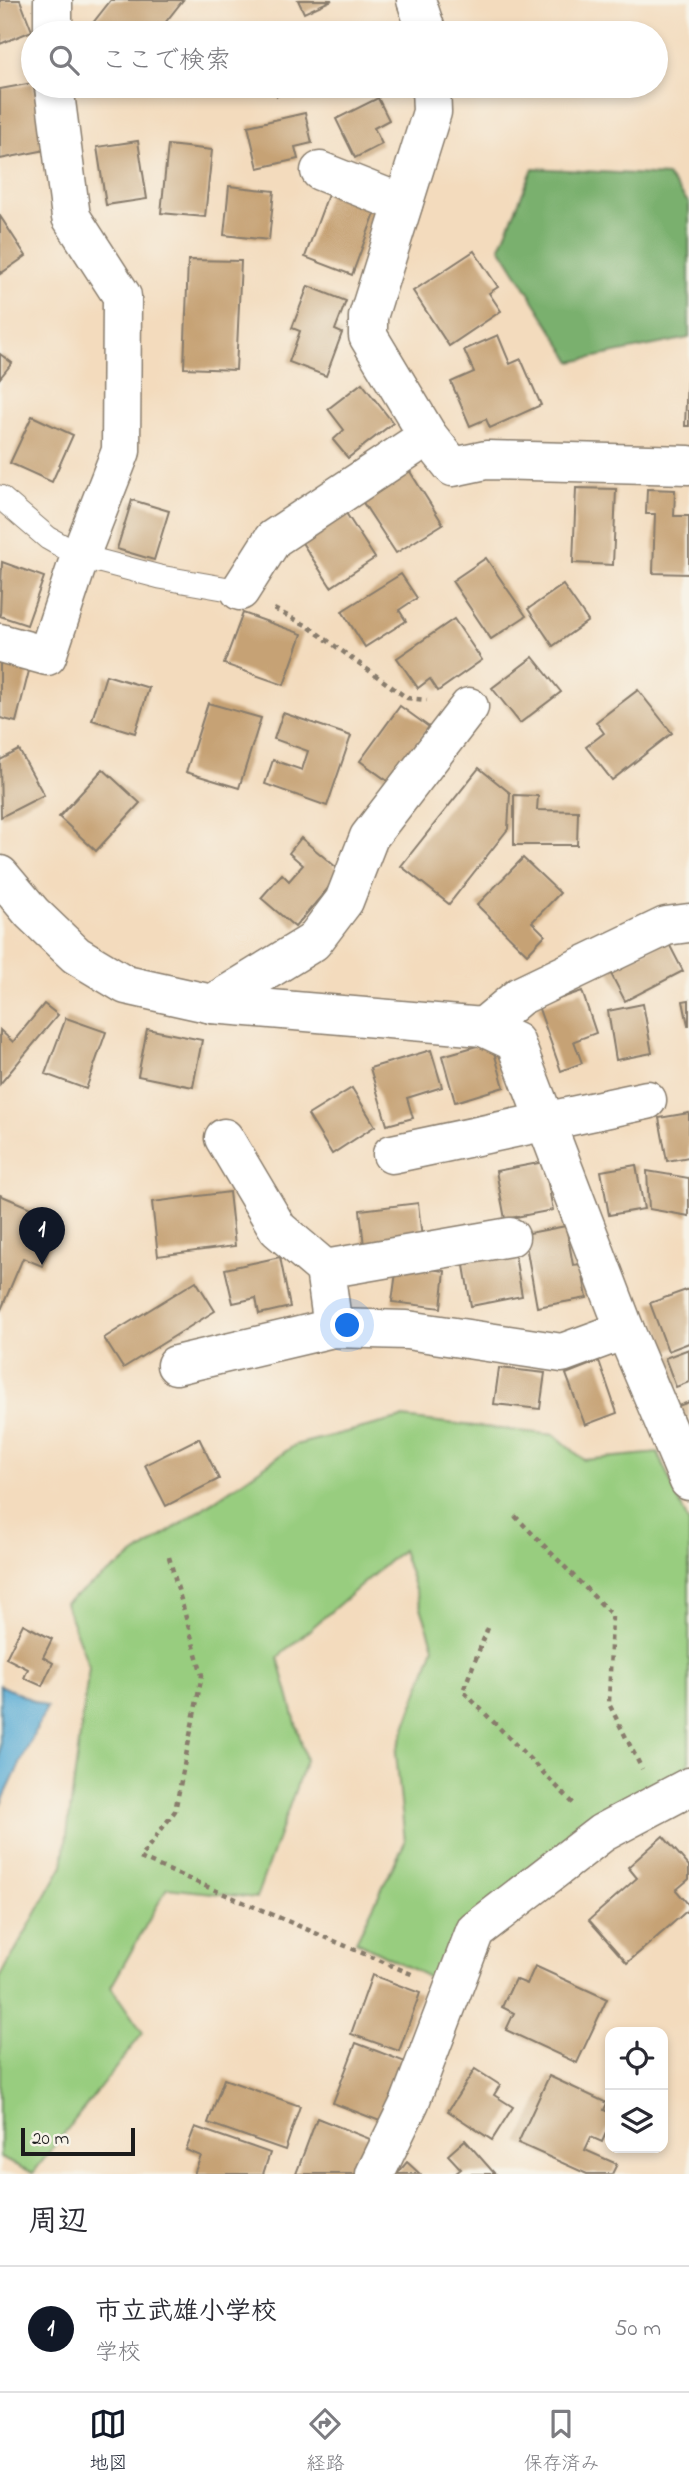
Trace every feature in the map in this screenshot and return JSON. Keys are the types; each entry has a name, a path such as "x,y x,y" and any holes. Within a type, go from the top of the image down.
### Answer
{"street":[{"path":"53,0 53,21"},
{"path":"416,0 423,21"},
{"path":"0,643 47,656 80,556 121,451 122,296 71,217 56,98"},
{"path":"431,98 432,112 368,317 368,336 428,436 453,467 485,460 689,464"},
{"path":"320,171 403,204"},
{"path":"240,591 273,539 428,436"},
{"path":"212,1004 313,942 344,901 369,837 469,707"},
{"path":"0,875 32,913 76,955 126,985 212,1004 484,1027 515,1042 625,1329 689,1481"},
{"path":"484,1027 520,996 666,926 689,923"},
{"path":"392,1154 647,1100"},
{"path":"224,1138 278,1229 326,1269 333,1328"},
{"path":"326,1269 510,1237"},
{"path":"176,1365 333,1328 407,1331 562,1353 625,1329"},
{"path":"375,2174 410,2102 475,1931 603,1833 674,1795"}],"lane":[{"path":"0,497 48,538 80,556 160,577 240,591"}],"path":[{"path":"240,591 306,625 407,698 469,707"},
{"path":"514,1516 612,1615 609,1704 674,1795"},
{"path":"169,1557 202,1675 176,1811 140,1858 452,1992"},
{"path":"488,1628 463,1691 603,1833"}],"green space":[{"path":"533,168 667,176 689,203 689,338 572,362 500,247"},
{"path":"402,1418 555,1435 584,1460 658,1453 689,1524 689,1779 465,1927 434,1980 356,1941 405,1842 396,1753 434,1647 402,1550 278,1657 306,1760 256,1898 167,1888 111,1987 143,2033 33,2173 0,2158 0,1978 63,1865 89,1667 65,1603 295,1445"}],"water":[{"path":"0,1685 47,1707 0,1806"}],"building":[{"path":"0,0 20,0 28,21 21,21 21,35 0,44"},
{"path":"111,0 183,0 166,21 94,21"},
{"path":"298,0 332,0 304,13"},
{"path":"21,85 21,98 36,98 46,150 0,159 0,89"},
{"path":"378,98 389,120 374,128 382,144 355,158 336,119"},
{"path":"305,113 312,143 295,147 298,159 258,168 248,126"},
{"path":"138,141 147,199 106,205 97,147"},
{"path":"168,145 212,150 205,217 161,213"},
{"path":"229,186 274,191 269,240 224,235"},
{"path":"329,192 376,210 352,275 305,257"},
{"path":"0,216 26,256 0,274"},
{"path":"474,251 498,287 489,293 501,311 449,346 413,291"},
{"path":"188,260 241,261 236,370 184,368"},
{"path":"308,286 346,301 335,330 342,333 326,376 289,362 300,331 292,328"},
{"path":"498,335 510,364 521,359 541,405 490,428 486,419 470,426 451,382 474,372 464,350"},
{"path":"0,354 12,363 0,378"},
{"path":"687,379 689,426 685,426"},
{"path":"362,383 393,423 348,458 333,440 344,430 328,409"},
{"path":"32,416 73,435 52,482 10,463"},
{"path":"409,470 443,524 396,553 362,501"},
{"path":"576,488 616,489 613,565 573,563"},
{"path":"647,489 675,490 674,516 689,516 689,574 653,573 655,514 646,514"},
{"path":"132,500 169,511 154,560 117,549"},
{"path":"346,513 375,558 331,587 301,541"},
{"path":"486,558 526,616 491,639 452,581"},
{"path":"2,562 44,577 27,625 0,616"},
{"path":"401,574 417,598 399,610 406,621 365,647 342,611"},
{"path":"563,585 588,621 553,646 528,609"},
{"path":"243,613 302,634 284,685 224,664"},
{"path":"454,619 482,660 438,691 430,679 418,688 397,658"},
{"path":"533,657 561,692 520,723 492,688"},
{"path":"0,660 30,667 16,722 0,718"},
{"path":"106,675 149,688 135,733 92,720"},
{"path":"638,690 672,733 612,780 586,747 604,733 596,722"},
{"path":"208,703 261,718 239,788 186,772"},
{"path":"400,706 429,727 389,782 360,761"},
{"path":"283,713 351,736 327,806 265,784 273,760 302,770 308,751 274,739"},
{"path":"19,750 44,795 1,817 0,760"},
{"path":"479,768 510,793 508,829 449,904 401,866"},
{"path":"103,769 140,803 96,851 59,817"},
{"path":"514,795 538,796 537,810 578,811 577,845 514,845"},
{"path":"301,838 342,872 295,927 261,898 282,874 289,881 303,865 289,853"},
{"path":"523,858 560,893 532,922 545,935 527,954 477,905"},
{"path":"667,940 683,971 625,1001 609,970"},
{"path":"582,991 596,1033 574,1041 582,1063 561,1071 538,1006"},
{"path":"689,1000 689,1025 688,1025 683,1001"},
{"path":"44,1004 58,1015 0,1084 0,1030 13,1042"},
{"path":"643,1004 652,1053 616,1060 608,1011"},
{"path":"66,1018 106,1032 86,1089 45,1074"},
{"path":"147,1029 202,1040 193,1087 138,1076"},
{"path":"491,1042 504,1087 455,1102 442,1056"},
{"path":"431,1050 442,1087 407,1098 413,1118 387,1125 370,1068"},
{"path":"352,1088 375,1126 332,1154 308,1115"},
{"path":"689,1113 689,1157 667,1161 659,1118"},
{"path":"544,1162 553,1210 505,1219 496,1171"},
{"path":"636,1165 644,1209 609,1215 601,1171"},
{"path":"647,1171 689,1178 689,1216 649,1209"},
{"path":"229,1192 235,1246 158,1256 152,1202"},
{"path":"0,1195 61,1221 42,1266 23,1258 0,1312"},
{"path":"418,1203 422,1238 364,1246 360,1210"},
{"path":"566,1226 573,1265 581,1264 587,1298 537,1307 524,1234"},
{"path":"514,1250 522,1296 471,1306 463,1260"},
{"path":"280,1257 290,1307 259,1314 256,1298 233,1303 225,1269"},
{"path":"397,1265 445,1271 441,1308 392,1302"},
{"path":"196,1281 215,1311 123,1368 104,1338"},
{"path":"689,1289 689,1343 668,1351 650,1303"},
{"path":"689,1349 689,1382 676,1387 665,1358"},
{"path":"599,1361 617,1413 585,1425 566,1374"},
{"path":"499,1368 545,1373 540,1409 494,1404"},
{"path":"689,1402 689,1434 678,1406"},
{"path":"199,1438 219,1479 166,1506 145,1465"},
{"path":"23,1624 52,1639 43,1657 53,1663 42,1686 24,1678 28,1669 6,1658"},
{"path":"663,1836 689,1866 689,1879 676,1890 689,1905 689,1909 627,1963 589,1920 637,1878 628,1867"},
{"path":"535,1966 607,1999 577,2063 506,2030 514,2013 502,2007 515,1979 527,1984"},
{"path":"372,1975 420,1993 399,2051 351,2034"},
{"path":"356,2043 408,2063 385,2123 333,2103"},
{"path":"475,2069 500,2085 494,2095 513,2107 492,2140 448,2111"},
{"path":"549,2076 605,2102 605,2135 602,2142 591,2137 585,2150 617,2164 612,2174 587,2174 518,2143"},
{"path":"224,2079 300,2106 285,2150 208,2123"},
{"path":"317,2118 370,2139 356,2174 296,2174"},
{"path":"195,2127 270,2153 263,2174 194,2174 201,2156 186,2150"},
{"path":"465,2140 495,2174 455,2174 461,2169 448,2155"},
{"path":"407,2162 420,2174 397,2174"}],"place":[{"name":"市立武雄小学校","path":"42,1265"}]}
